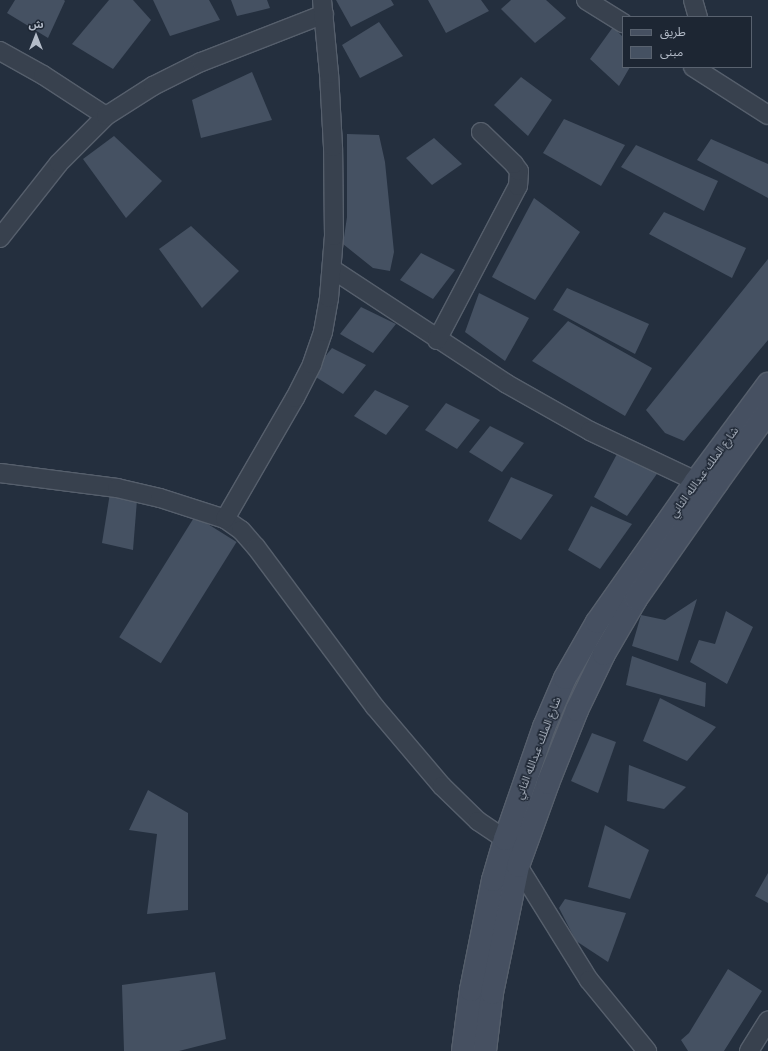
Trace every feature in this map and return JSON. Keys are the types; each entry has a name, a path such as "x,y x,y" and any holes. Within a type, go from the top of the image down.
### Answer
{"main road":[{"name":"شارع الملك عبدالله الثاني","path":"463,1051 471,990 493,880 505,839 544,727 565,678 597,622 696,481 768,384"},
{"name":"شارع الملك عبدالله الثاني","path":"485,1051 492,993 518,866 571,725 604,654 641,592 768,412"}],"street":[{"path":"586,0 622,22"},
{"path":"0,238 59,163 106,116 154,86 201,62 323,7 333,148 334,236 329,298 323,332 312,364 295,398 225,519"},
{"path":"0,51 43,74 106,116"},
{"path":"695,68 768,115"},
{"path":"714,68 719,84"},
{"path":"437,340 518,186 519,171 514,164 481,132"},
{"path":"332,269 437,340 507,384 590,431 696,481"},
{"path":"0,473 117,488 166,500 225,519 250,539 375,707 442,786 478,821 505,839"},
{"path":"518,866 589,980 647,1051"},
{"path":"749,1051 768,1020"}],"building":[{"path":"15,0 65,1 48,38 7,13"},
{"path":"109,0 133,0 151,20 113,69 72,44"},
{"path":"153,0 209,0 220,20 170,36"},
{"path":"231,0 267,0 270,8 237,16"},
{"path":"336,0 391,0 394,5 351,27"},
{"path":"428,0 481,0 489,11 446,33"},
{"path":"511,0 546,0 566,18 535,43 501,9"},
{"path":"379,22 403,56 360,78 342,45"},
{"path":"613,27 622,36 622,68 629,68 619,86 590,59"},
{"path":"252,72 272,120 201,138 192,100"},
{"path":"521,77 552,100 528,136 494,105"},
{"path":"564,119 625,145 601,186 543,153"},
{"path":"347,134 379,135 385,162 394,252 390,271 373,268 343,244 347,217"},
{"path":"114,136 162,181 126,218 83,159"},
{"path":"434,138 462,164 432,185 406,158"},
{"path":"711,139 768,164 768,198 697,160"},
{"path":"636,145 718,181 704,211 621,167"},
{"path":"534,198 580,232 535,300 492,277"},
{"path":"664,212 746,248 732,278 649,234"},
{"path":"191,226 239,271 202,308 159,249"},
{"path":"421,253 455,270 433,299 400,280"},
{"path":"768,259 768,340 684,441 665,433 646,410"},
{"path":"567,288 649,324 635,354 553,310"},
{"path":"479,293 529,318 505,361 465,332"},
{"path":"361,307 396,324 373,353 340,334"},
{"path":"568,321 652,368 625,416 532,361"},
{"path":"332,348 366,365 343,394 311,374"},
{"path":"375,390 409,406 386,435 354,416"},
{"path":"446,403 480,420 457,449 425,430"},
{"path":"490,426 524,443 502,472 469,452"},
{"path":"617,454 659,471 627,516 594,497"},
{"path":"511,477 553,495 521,540 488,521"},
{"path":"110,493 137,500 133,550 102,543"},
{"path":"591,506 632,524 600,569 568,550"},
{"path":"195,516 237,542 161,663 119,637"},
{"path":"697,599 678,661 632,646 641,615 665,620"},
{"path":"726,611 753,627 727,684 690,662 699,640 715,644"},
{"path":"632,656 706,683 705,707 626,685"},
{"path":"660,698 716,727 687,761 643,741"},
{"path":"592,733 616,742 598,793 571,781"},
{"path":"629,765 686,787 664,809 627,801"},
{"path":"148,790 188,813 188,910 147,914 157,834 129,830"},
{"path":"605,825 649,850 630,899 588,887"},
{"path":"768,873 768,903 755,896"},
{"path":"565,899 626,913 608,962 576,941 559,908"},
{"path":"728,969 762,991 724,1051 688,1051 681,1040 689,1033"},
{"path":"215,972 226,1039 179,1051 124,1051 122,985"}]}
